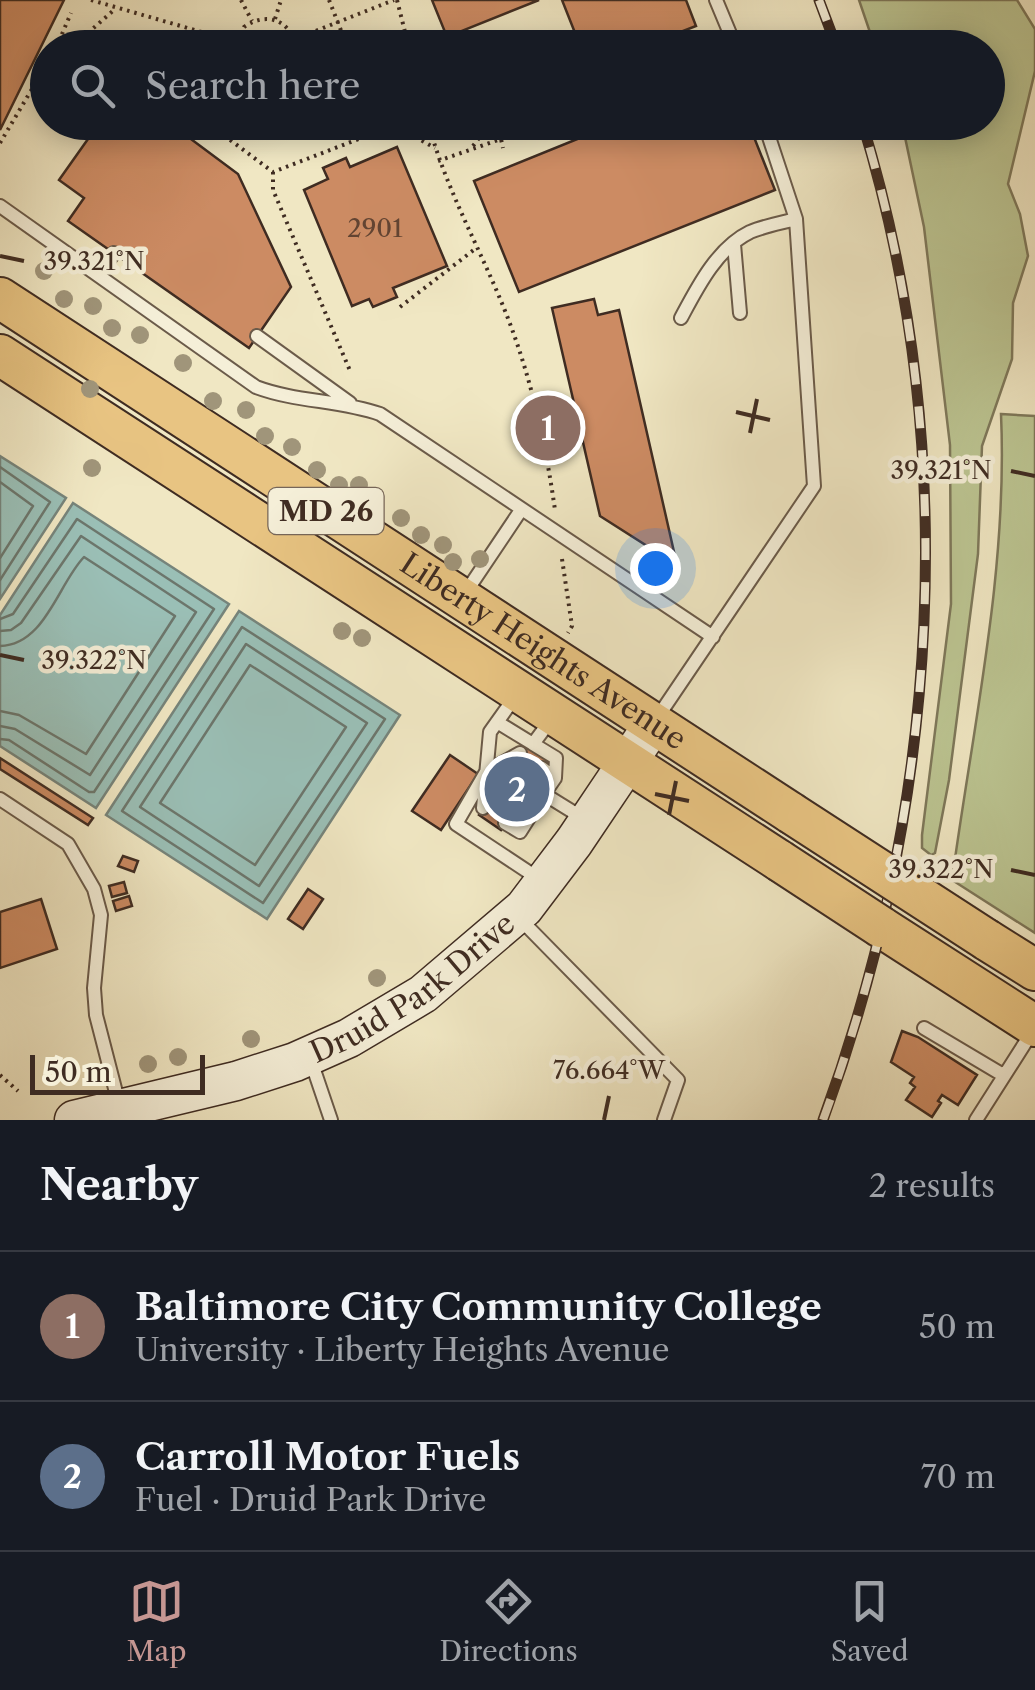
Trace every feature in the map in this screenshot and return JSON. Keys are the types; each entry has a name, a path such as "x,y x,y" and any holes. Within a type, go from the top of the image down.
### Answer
{"main road":[{"name":"Liberty Heights Avenue","path":"0,298 1035,970"},
{"name":"Liberty Heights Avenue","path":"0,355 508,707 544,730 627,762 1035,1026"},
{"name":"Druid Park Drive","path":"80,1119 236,1081 309,1055 366,1028 423,994 516,916 545,882 654,723"}],"lane":[{"path":"716,0 728,30"},
{"path":"654,723 814,486 796,219 771,140"},
{"path":"0,206 256,386 277,394 352,404 380,414 713,637"},
{"path":"682,318 701,282 734,244 748,233 796,219"},
{"path":"734,244 740,313"},
{"path":"98,275 114,254"},
{"path":"257,336 352,404"},
{"path":"462,599 522,510"},
{"path":"483,808 490,732 508,707"},
{"path":"505,823 520,832 555,778 556,758 544,730"},
{"path":"520,753 486,772 456,824 545,882"},
{"path":"542,768 555,778"},
{"path":"486,772 509,769"},
{"path":"486,772 492,794"},
{"path":"531,786 588,822"},
{"path":"0,799 68,844 94,889 101,915 94,988 96,1015 120,1109"},
{"path":"516,809 529,817"},
{"path":"516,916 678,1080 664,1120"},
{"path":"976,1120 1035,1026"},
{"path":"924,1028 1003,1076"},
{"path":"309,1055 331,1120"}],"path":[{"path":"91,0 187,30"},
{"path":"241,0 252,21"},
{"path":"275,19 281,0"},
{"path":"329,0 341,30"},
{"path":"316,30 395,0 404,30"},
{"path":"90,30 114,8"},
{"path":"64,30 71,13"},
{"path":"242,30 252,21 275,19 289,30"},
{"path":"0,143 30,92"},
{"path":"233,140 273,172"},
{"path":"273,172 347,140"},
{"path":"421,140 435,148"},
{"path":"433,140 438,161 521,351 540,425 572,626 551,658"},
{"path":"470,150 478,140"},
{"path":"438,161 501,140 503,148"},
{"path":"273,172 273,190 351,373"},
{"path":"400,307 476,248"},
{"path":"0,1076 18,1091"}],"green space":[{"path":"859,0 1017,0 1035,29 1035,71 1008,184 1020,214 1028,256 1013,303 1012,359 982,446 978,554 949,780 935,853 931,855 922,848 922,835 951,604 950,445 924,227 906,140 1005,140 1005,30 869,30"},
{"path":"1001,414 1035,416 1035,933 952,880 994,590 1002,473"}],"water":[{"path":"0,456 66,498 0,599"},
{"path":"73,503 229,604 96,808 0,746 0,615"},
{"path":"239,611 400,715 267,919 106,815"}],"building":[{"path":"0,0 64,0 49,30 30,30 30,69 0,130"},
{"path":"432,0 539,0 464,30 444,30"},
{"path":"562,0 686,0 696,26 686,30 574,30"},
{"path":"87,140 192,140 238,174 291,287 249,348 68,221 84,198 59,180"},
{"path":"575,140 755,140 775,190 519,292 474,181"},
{"path":"397,147 447,266 393,288 397,297 373,307 369,299 352,306 304,190 328,179 323,168 346,158 350,167"},
{"path":"594,299 598,315 619,310 677,565 600,516 552,308"},
{"path":"525,745 548,760 501,830 479,815"},
{"path":"450,755 478,774 441,830 412,811"},
{"path":"0,758 93,818 88,825 0,769"},
{"path":"123,856 138,861 134,872 118,866"},
{"path":"124,882 127,893 112,897 109,886"},
{"path":"308,889 323,899 303,929 288,919"},
{"path":"129,896 132,906 116,911 113,901"},
{"path":"41,899 57,949 0,968 0,912"},
{"path":"902,1031 977,1075 958,1105 942,1095 932,1117 906,1100 915,1087 910,1083 914,1077 891,1062"}],"railway":[{"path":"819,0 830,30"},
{"path":"823,1120 862,999 893,875 913,750 924,624 924,497 915,371 894,246 867,140"}],"place":[{"name":"Baltimore City Community College","path":"548,428"},
{"name":"Carroll Motor Fuels","path":"517,789"}]}
